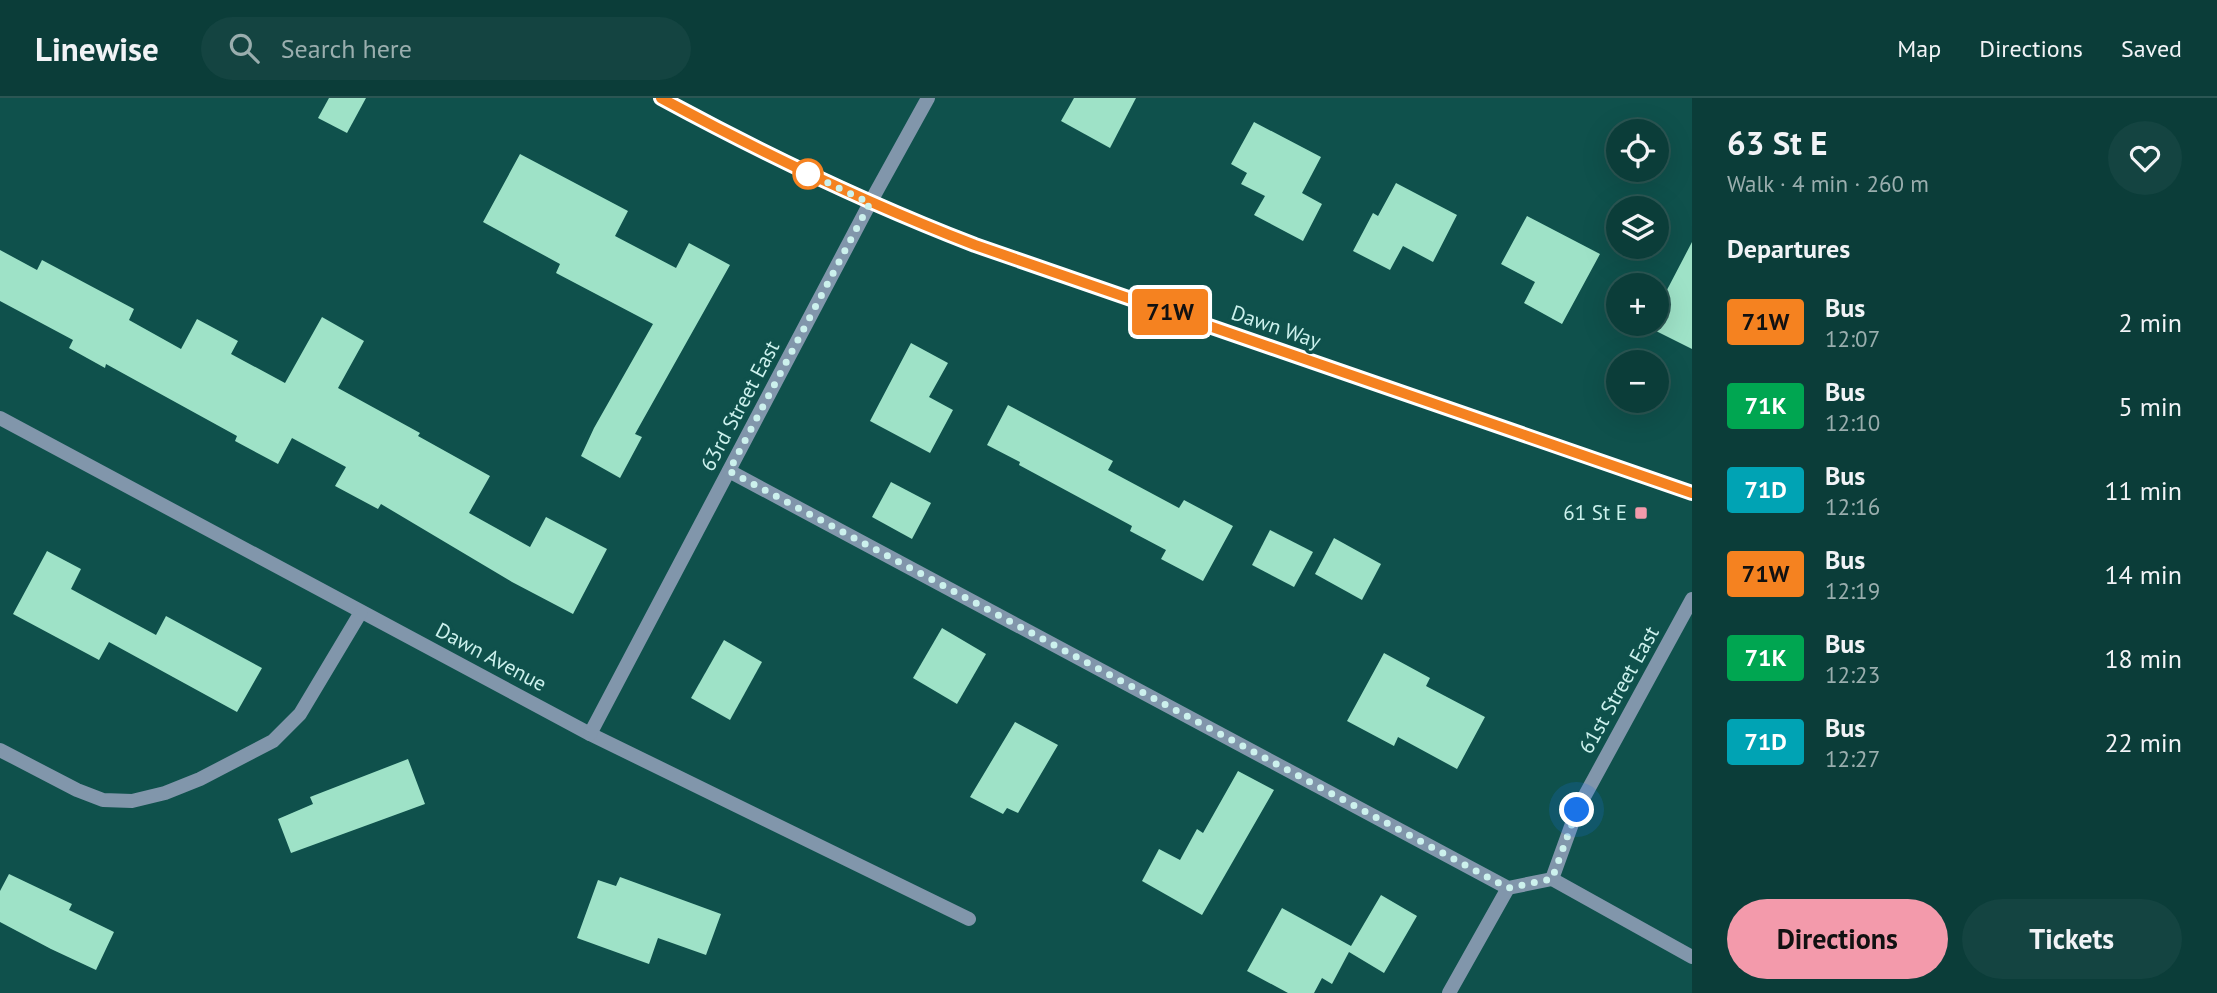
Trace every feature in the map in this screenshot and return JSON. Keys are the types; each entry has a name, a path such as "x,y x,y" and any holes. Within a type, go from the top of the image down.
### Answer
{"street":[{"name":"Dawn Way","path":"662,98 870,203 975,245 1692,493"},
{"name":"63rd Street East","path":"590,734 928,98"},
{"name":"Dawn Avenue","path":"0,418 590,734 969,919"},
{"path":"729,471 1508,888 1552,879 1692,957"},
{"name":"61st Street East","path":"1552,879 1577,810 1692,599"},
{"path":"0,750 77,790 103,800 132,801 165,793 200,779 273,741 300,714 361,612"},
{"path":"1449,993 1508,888"}],"building":[{"path":"329,98 366,98 347,133 318,118"},
{"path":"1074,98 1136,98 1110,148 1061,121"},
{"path":"1254,122 1321,157 1302,193 1322,204 1303,241 1254,215 1265,196 1241,184 1247,173 1231,164"},
{"path":"520,154 628,211 615,236 676,268 689,243 730,265 635,434 642,437 620,478 581,456 653,324 556,273 560,264 483,222"},
{"path":"1396,183 1457,215 1433,262 1403,246 1390,270 1353,251 1373,213 1378,216"},
{"path":"1527,216 1600,254 1562,324 1524,303 1535,282 1501,264"},
{"path":"1692,242 1692,349 1666,336 1669,336 1669,286"},
{"path":"0,250 37,270 42,260 134,309 129,320 181,349 197,319 238,341 231,354 285,383 322,317 364,341 338,388 420,433 418,436 490,476 469,513 530,547 546,517 607,549 573,614 512,582 381,504 378,509 335,486 346,467 292,438 278,464 235,441 237,436 106,364 105,368 69,348 73,340 0,301"},
{"path":"911,343 948,363 929,397 953,410 930,453 870,421"},
{"path":"1008,405 1113,461 1108,470 1179,508 1184,500 1233,526 1203,581 1161,559 1166,550 1130,531 1132,526 987,445"},
{"path":"891,482 931,503 912,539 872,517"},
{"path":"1270,530 1313,552 1294,587 1252,565"},
{"path":"1334,538 1381,564 1362,600 1315,574"},
{"path":"47,551 81,569 71,589 156,635 166,616 262,668 237,712 109,642 99,660 13,614"},
{"path":"942,628 986,654 957,704 913,678"},
{"path":"724,640 762,662 730,720 691,698"},
{"path":"1384,653 1430,678 1426,686 1485,717 1457,769 1398,737 1394,746 1347,721"},
{"path":"1015,722 1058,745 1018,813 1007,808 1003,814 970,797"},
{"path":"408,759 425,804 291,853 278,819 313,804 310,797"},
{"path":"1238,771 1274,790 1202,915 1142,881 1159,849 1180,860 1197,829 1203,833"},
{"path":"9,874 72,904 69,910 114,932 96,970 0,922 0,891"},
{"path":"620,877 721,914 706,955 658,938 649,964 577,938 598,880 616,886"},
{"path":"1381,895 1417,916 1384,973 1349,952 1332,984 1322,978 1314,993 1288,993 1247,971 1282,908 1351,946"}],"bus line":[{"name":"71W","path":"661,98 821,180 917,223 1692,493"}],"place":[{"name":"61 St E","path":"1641,513"}],"route":[{"path":"808,174 801,170 870,203 729,471 1508,888 1552,879 1577,810"}]}
